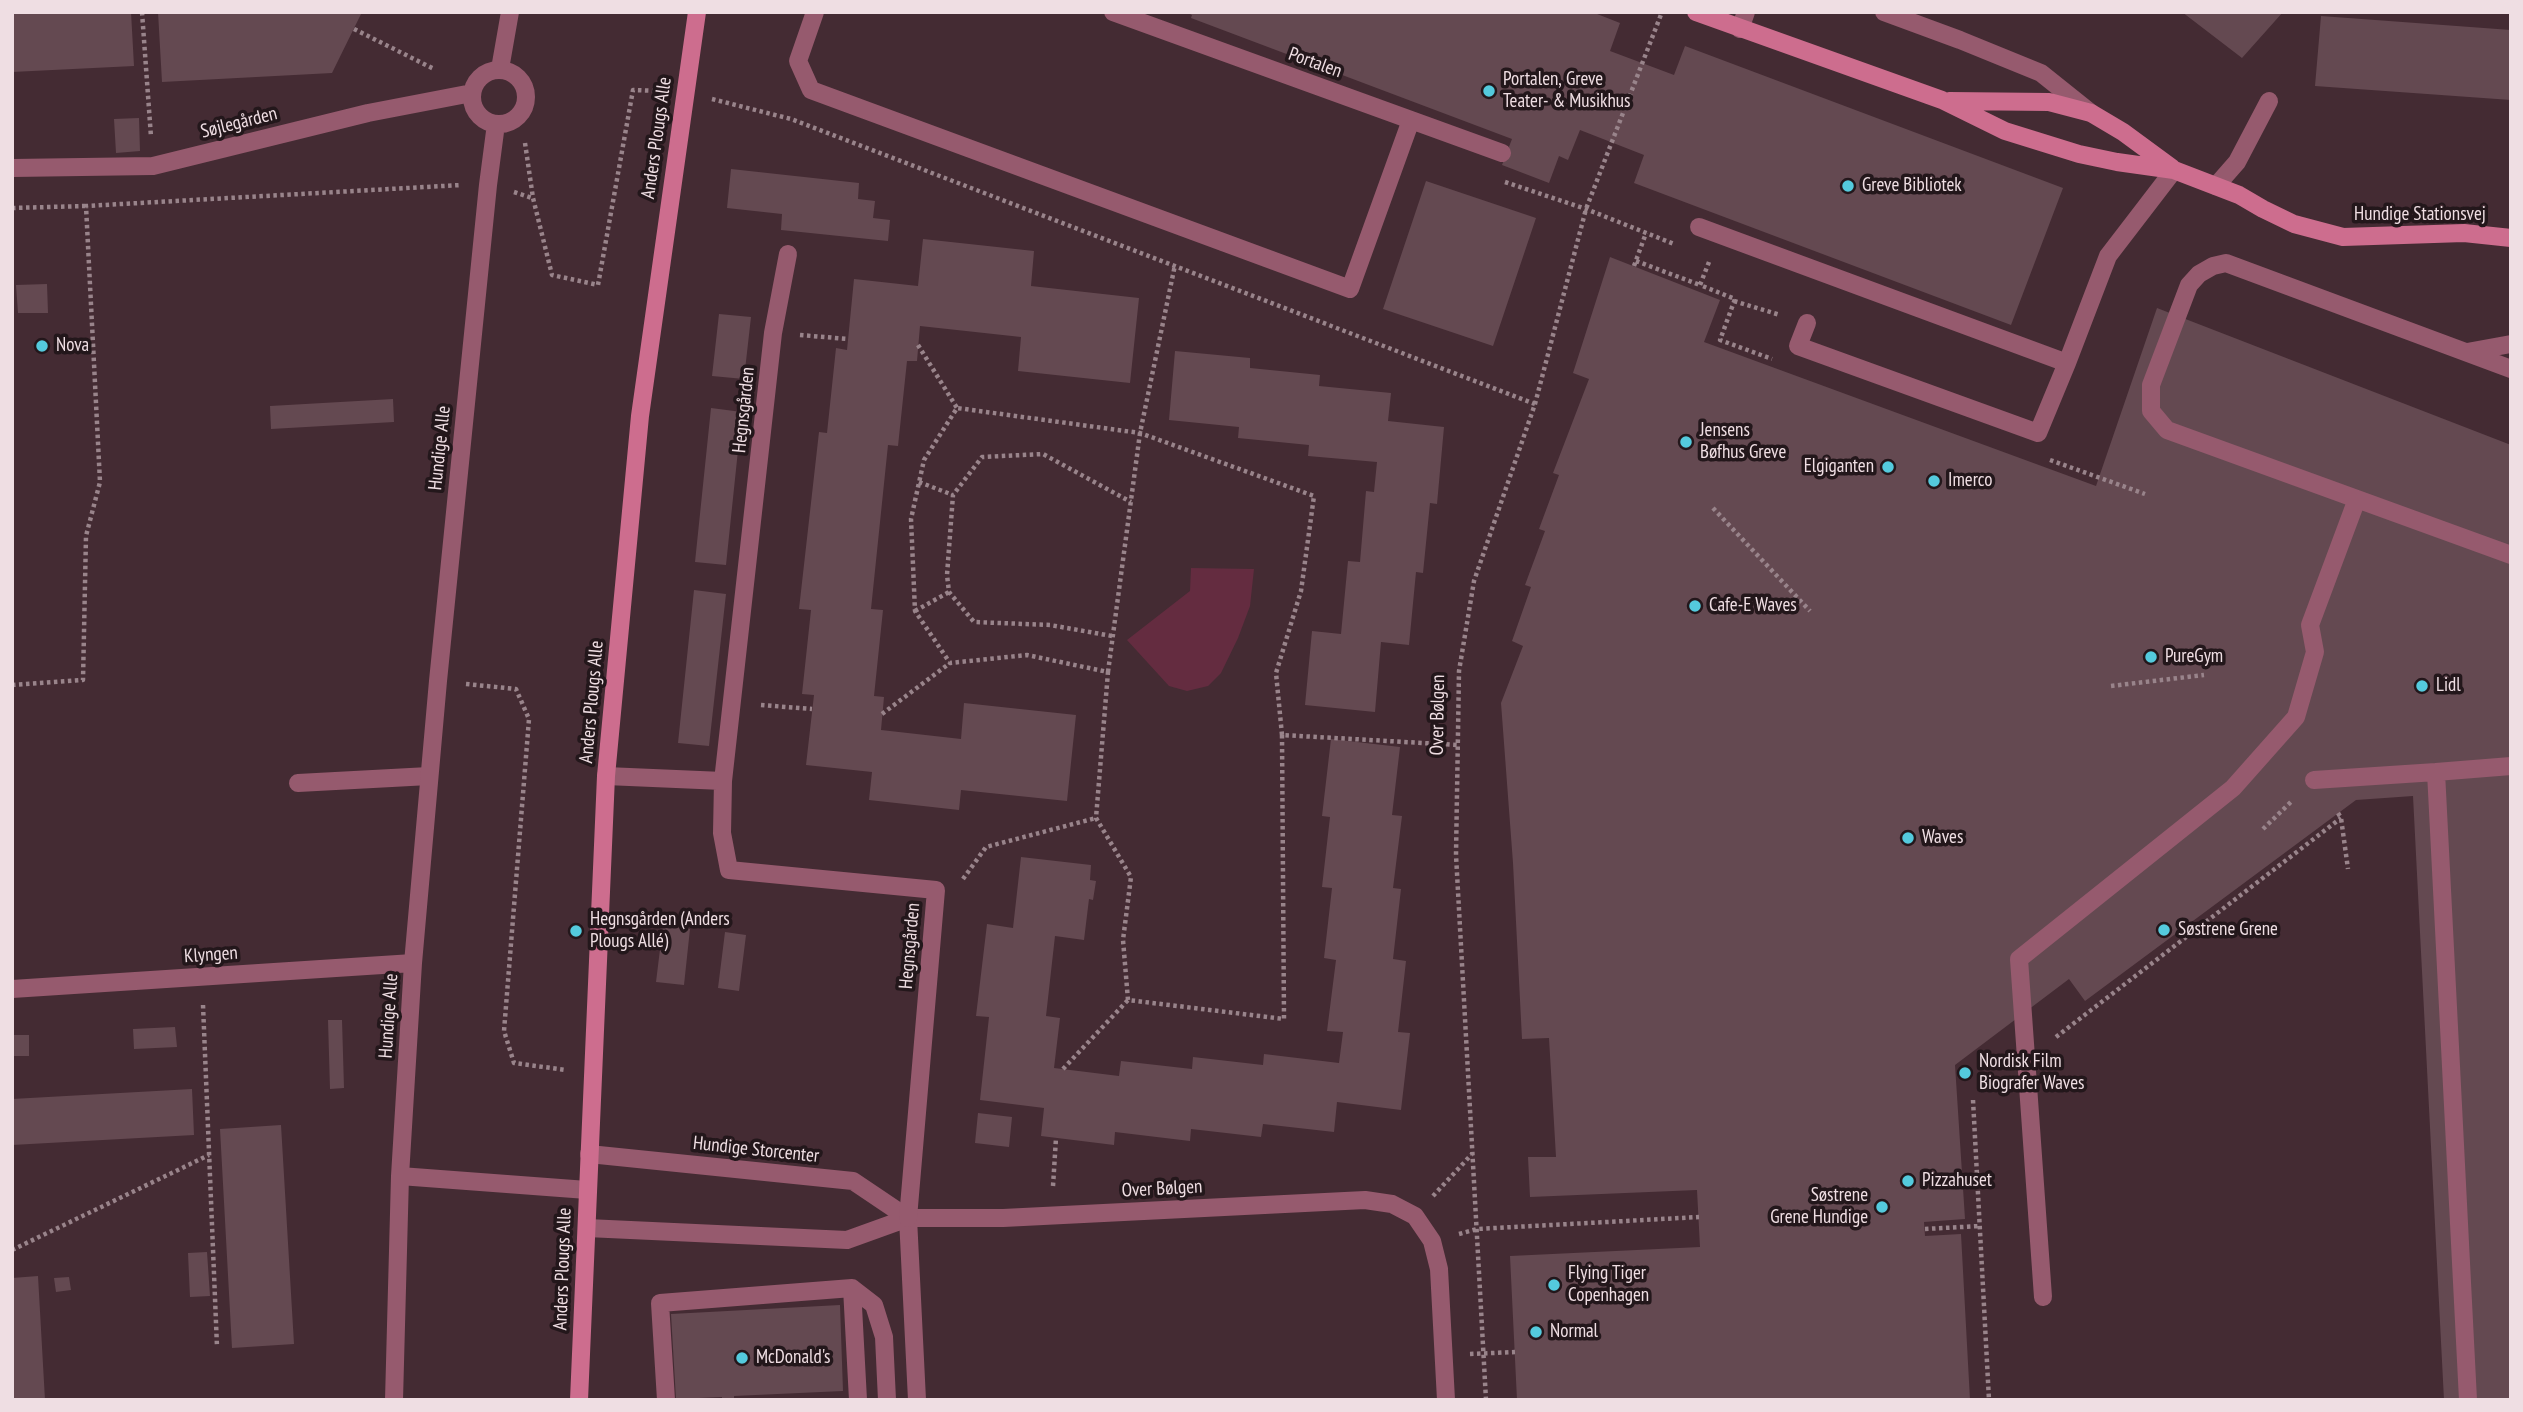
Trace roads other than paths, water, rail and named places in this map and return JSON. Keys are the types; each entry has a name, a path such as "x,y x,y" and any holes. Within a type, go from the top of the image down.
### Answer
{"street":[{"path":"500,69 510,12"},
{"name":"Anders Plougs Alle","path":"579,1400 606,776 640,416 697,12"},
{"path":"815,12 798,61 811,90 1350,289 1411,120"},
{"name":"Portalen","path":"1113,12 1502,153"},
{"name":"Hundige Stationsvej","path":"1696,12 1743,20 1942,100 2005,131 2079,154 2174,170 2239,195 2294,224 2343,237 2464,233 2511,237"},
{"path":"1884,12 2041,73 2091,113"},
{"path":"500,69 514,74 524,86 526,100 521,113 510,122 496,124 480,117 472,102 463,94 478,79 492,70 500,69"},
{"name":"Søjlegården","path":"12,168 153,166 368,113 463,94"},
{"name":"Hundige Stationsvej","path":"1942,100 2049,102 2091,113 2123,132 2174,170"},
{"path":"2216,186 2237,162 2269,101"},
{"name":"Hundige Alle","path":"394,1400 400,1175 413,963 438,681 496,124"},
{"path":"1807,323 1798,346 2038,433 2108,256 2174,170"},
{"path":"1699,227 2067,363"},
{"name":"Hegnsgården","path":"788,254 773,333 723,781 722,833 729,870 936,890 908,1218 917,1400"},
{"path":"2511,369 2226,263 2213,266 2199,274 2189,285 2151,385 2151,411 2167,430 2511,555"},
{"path":"2467,352 2511,344"},
{"path":"2043,1297 2019,959 2234,788 2296,717 2315,652 2310,625 2357,499"},
{"path":"2314,780 2511,766"},
{"path":"2436,772 2468,1400"},
{"path":"298,783 429,776"},
{"path":"606,776 723,781"},
{"name":"Klyngen","path":"12,989 413,963"},
{"name":"Hundige Storcenter","path":"589,1154 853,1181 908,1218"},
{"path":"400,1175 587,1190"},
{"name":"Over Bølgen","path":"587,1228 847,1240 908,1218 1051,1216 1365,1200 1392,1204 1415,1216 1432,1241 1439,1269 1446,1400"},
{"path":"852,1288 858,1400"},
{"path":"666,1400 660,1303 852,1288 874,1305 884,1337 887,1400"}],"place":[{"name":"Portalen, Greve Teater- & Musikhus","path":"1489,91"},
{"name":"Greve Bibliotek","path":"1848,186"},
{"name":"Nova","path":"42,346"},
{"name":"Jensens Bøfhus Greve","path":"1686,442"},
{"name":"Elgiganten","path":"1888,467"},
{"name":"Imerco","path":"1934,481"},
{"name":"Cafe-E Waves","path":"1695,606"},
{"name":"PureGym","path":"2151,657"},
{"name":"Lidl","path":"2422,686"},
{"name":"Waves","path":"1908,838"},
{"name":"Søstrene Grene","path":"2164,930"},
{"name":"Hegnsgården (Anders Plougs Allé)","path":"576,931"},
{"name":"Nordisk Film Biografer Waves","path":"1965,1073"},
{"name":"Pizzahuset","path":"1908,1181"},
{"name":"Søstrene Grene Hundige","path":"1882,1207"},
{"name":"Flying Tiger Copenhagen","path":"1554,1285"},
{"name":"Normal","path":"1536,1332"},
{"name":"McDonald's","path":"742,1358"}]}
